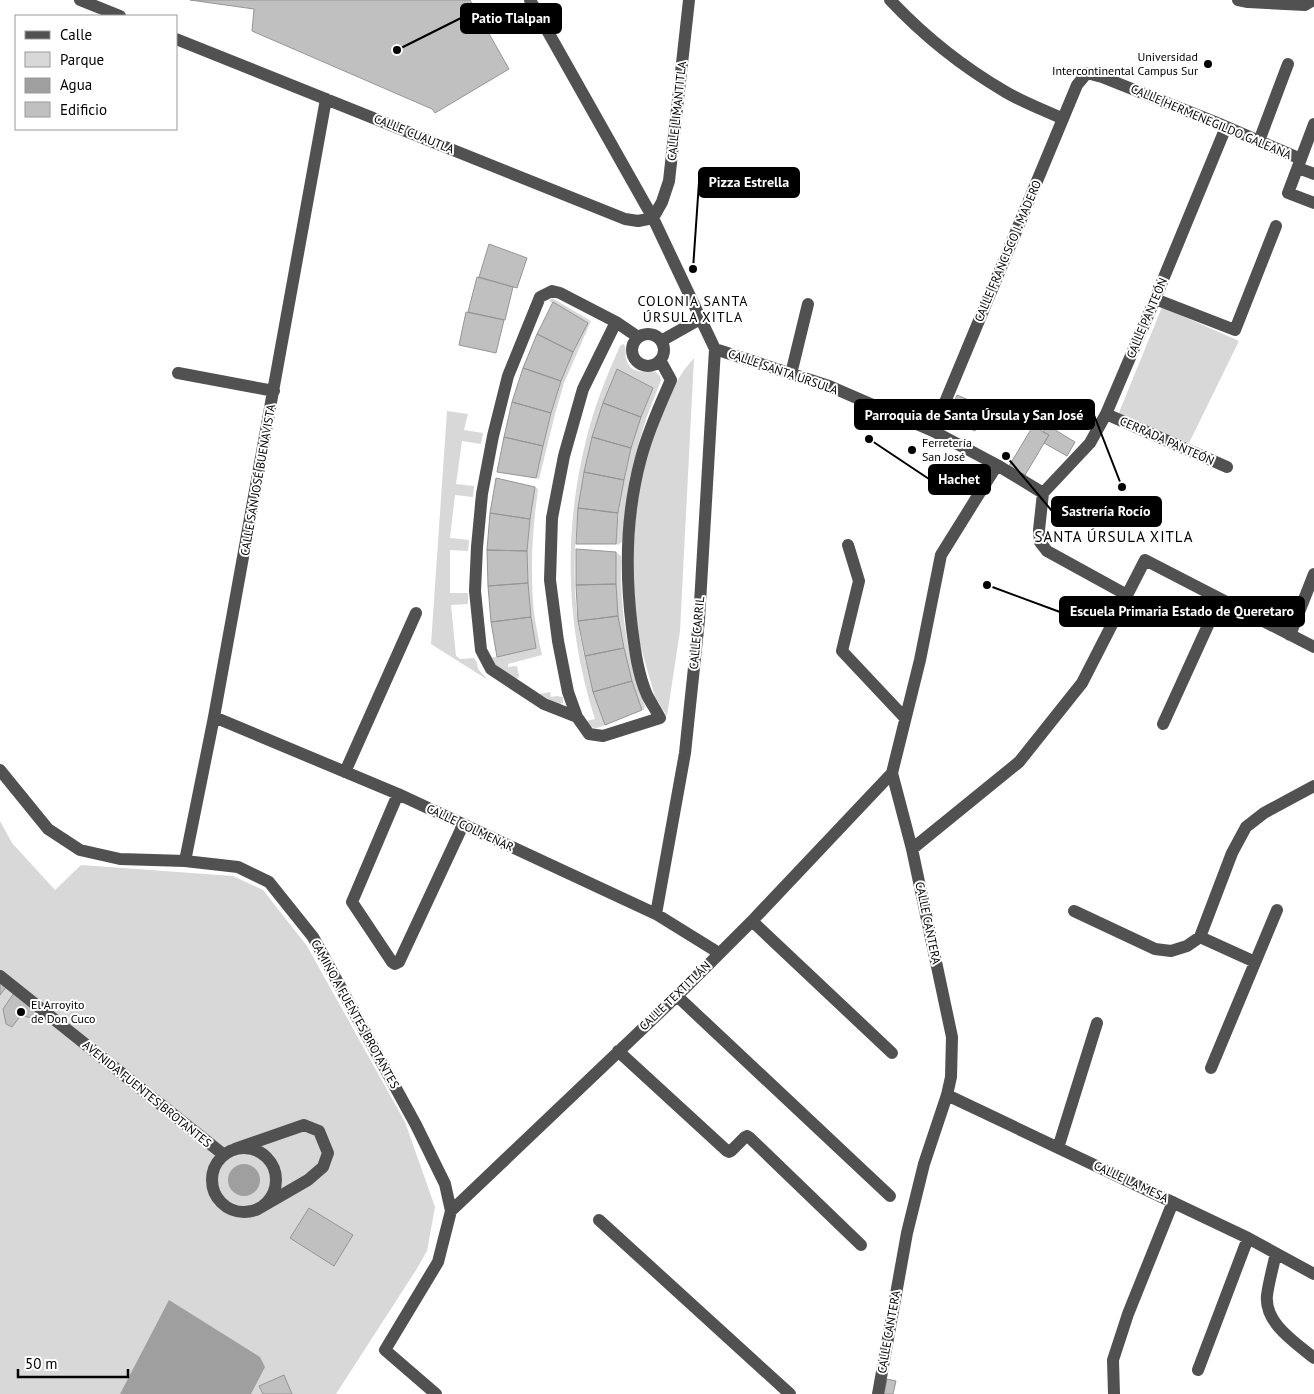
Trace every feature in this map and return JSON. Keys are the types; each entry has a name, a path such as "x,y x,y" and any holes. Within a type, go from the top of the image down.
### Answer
{"street":[{"path":"80,0 118,15"},
{"name":"CALLE SANTA ÚRSULA","path":"530,0 653,218 715,349 829,386 933,431 997,465 1043,493"},
{"name":"CALLE LIMANTITLA","path":"653,218 662,202 669,181 689,0"},
{"path":"890,0 931,38 971,69 1005,92 1063,119"},
{"path":"1238,0 1305,5 1312,0"},
{"name":"CALLE CUAUTLA","path":"178,40 625,219 638,221 653,218"},
{"path":"1259,141 1288,64"},
{"name":"CALLE FRANCISCO I. MADERO","path":"933,431 1077,85 1087,74"},
{"name":"CALLE HERMENEGILDO GALEANA","path":"1087,74 1102,77 1226,127 1259,141 1300,164 1288,193 1314,203"},
{"name":"CALLE SAN JOSÉ BUENAVISTA","path":"185,861 214,717 326,99"},
{"path":"1314,124 1300,164 1314,174"},
{"name":"CALLE PANTEÓN","path":"1043,493 1090,443 1106,414 1156,299 1226,127"},
{"path":"1156,299 1235,330 1276,226"},
{"path":"577,717 544,704 491,669 481,650 475,591 482,494 493,436 508,376 540,297 552,291 560,293 616,322 638,337"},
{"path":"791,374 808,304"},
{"path":"662,341 700,319"},
{"path":"616,322 583,389 564,456 552,518 550,580 558,641 568,692 577,717 589,734 603,736 660,718 648,696 639,669 628,595 628,548 632,501 641,458 653,421 671,380 660,360"},
{"path":"648,334 658,337 662,341 664,351 660,360 652,366 641,365 636,361 632,352 634,341 638,337 648,334"},
{"name":"CALLE CARRIL","path":"656,914 685,753 699,620 715,349"},
{"path":"178,372 274,391"},
{"name":"CERRADA PANTEÓN","path":"1106,414 1227,467"},
{"name":"CALLE CANTERA","path":"878,1394 907,1233 924,1164 947,1095 951,1077 952,1037 912,849 892,773 920,660 941,555 997,465"},
{"path":"1043,493 1039,530 1040,542 1047,551 1127,595"},
{"path":"848,546 859,581 842,651 905,718"},
{"path":"912,849 1019,762 1082,683 1145,560 1314,648"},
{"path":"1290,635 1314,574"},
{"path":"1163,724 1220,599"},
{"path":"346,772 416,613"},
{"name":"CALLE COLMENAR","path":"214,717 398,794 656,914 719,953"},
{"name":"CAMINO A FUENTES BROTANTES","path":"0,770 48,829 80,850 120,859 185,861 238,867 268,882 313,937 416,1125 445,1184 451,1211 438,1262 384,1350 436,1394"},
{"name":"CALLE TEXTITLÁN","path":"451,1211 618,1050 677,996 752,921 892,773"},
{"path":"1074,911 1154,949 1172,951 1187,946 1200,937 1232,853 1246,827 1264,813 1314,786"},
{"path":"398,794 352,902 395,964 399,962 464,825"},
{"path":"1211,1068 1277,910"},
{"path":"752,921 892,1053"},
{"path":"1200,937 1255,962"},
{"name":"AVENIDA FUENTES BROTANTES","path":"0,976 224,1155"},
{"path":"677,996 890,1196"},
{"path":"1058,1148 1097,1023"},
{"path":"618,1050 727,1151 731,1151 744,1137 750,1138 861,1245"},
{"name":"CALLE LA MESA","path":"947,1095 1248,1238 1314,1274"},
{"name":"AVENIDA FUENTES BROTANTES","path":"304,1125 319,1131 328,1153 323,1167 308,1180 256,1210 244,1212 231,1209 221,1202 214,1192 212,1178 216,1166 224,1155 235,1149 304,1125"},
{"path":"235,1149 247,1148 259,1151 268,1159 274,1169 276,1182 273,1193 266,1203 256,1210"},
{"path":"1114,1394 1113,1360 1128,1314 1173,1202"},
{"path":"599,1220 790,1394"},
{"path":"1198,1370 1248,1238"},
{"path":"1276,1253 1267,1297 1269,1312 1274,1323 1314,1358"}],"green space":[{"path":"552,298 591,321 564,383 539,479 536,478 557,392 567,365 587,324 549,301"},
{"path":"1162,307 1239,341 1189,443 1118,415"},
{"path":"623,344 628,363 634,370 656,372 661,380 637,449 629,481 622,542 618,545 616,544 619,508 630,449 653,388 617,370 594,428 582,481 576,529 576,600 580,635 586,662 605,725 594,728 586,721 595,719 585,684 573,614 571,543 579,471 587,436 606,379 620,346"},
{"path":"694,358 680,631 667,716 655,697 640,644 633,587 636,514 640,484 649,450 672,389"},
{"path":"447,411 468,414 464,430 483,433 481,444 462,441 456,484 474,486 473,497 455,495 450,538 469,540 468,551 450,550 450,593 468,593 468,604 451,605 456,656 460,659 474,658 478,669 488,680 431,644"},
{"path":"535,487 538,490 533,536 532,582 534,613 542,655 508,664 508,667 517,666 519,676 517,679 491,665 490,658 536,648 527,552 528,528"},
{"path":"616,552 621,556 623,614 629,651 645,706 644,710 642,710 631,676 620,630 616,602"},
{"path":"550,692 551,697 563,697 563,703 557,705 540,694"},
{"path":"0,821 12,843 55,890 81,865 233,876 263,890 307,946 405,1122 435,1207 427,1251 336,1394 0,1394"}],"water":[{"path":"244,1164 250,1165 255,1169 259,1174 259,1186 255,1191 250,1195 244,1196 238,1195 233,1191 229,1186 228,1180 229,1174 233,1169 238,1165"},
{"path":"169,1300 260,1357 265,1367 251,1394 120,1394"}],"building":[{"path":"190,0 470,0 509,69 435,113 432,109 252,31 254,9"},
{"path":"489,244 527,258 517,288 479,277"},
{"path":"477,277 513,287 505,320 468,312"},
{"path":"553,302 588,323 573,352 537,334"},
{"path":"466,312 504,320 496,353 459,345"},
{"path":"537,334 573,352 561,381 523,368"},
{"path":"523,368 561,381 551,413 512,402"},
{"path":"617,369 653,388 641,417 603,403"},
{"path":"957,395 985,407 975,431 947,419"},
{"path":"512,402 551,413 543,446 504,437"},
{"path":"603,403 641,417 631,448 592,437"},
{"path":"1047,425 1075,442 1067,456 1044,443 1049,435 1043,432"},
{"path":"1033,426 1049,435 1025,475 1009,466"},
{"path":"504,437 543,446 536,478 497,472"},
{"path":"592,437 631,448 624,480 584,472"},
{"path":"584,472 624,480 618,513 578,508"},
{"path":"496,478 535,487 530,519 490,513"},
{"path":"578,508 618,513 616,544 576,544"},
{"path":"490,513 530,519 527,551 487,550"},
{"path":"576,549 616,552 616,584 576,585"},
{"path":"487,550 527,551 528,583 488,586"},
{"path":"528,583 531,617 491,622 488,586"},
{"path":"616,584 618,616 578,621 576,585"},
{"path":"618,616 624,648 585,656 578,621"},
{"path":"531,617 536,648 497,657 491,622"},
{"path":"624,648 632,681 593,692 585,656"},
{"path":"632,681 642,710 605,725 593,692"},
{"path":"0,980 7,986 0,995"},
{"name":"El Arroyito de Don Cuco","path":"14,993 44,1015 31,1018 21,1015 12,1027 6,1024 3,1009"},
{"path":"309,1208 353,1235 334,1266 290,1238"},
{"path":"284,1375 292,1394 263,1394 259,1386"},
{"path":"887,1379 896,1381 893,1394 884,1394"}],"place":[{"name":"Patio Tlalpan","path":"397,50"},
{"name":"Universidad Intercontinental Campus Sur","path":"1208,64"},
{"name":"Pizza Estrella","path":"693,269"},
{"name":"Hachet","path":"869,439"},
{"name":"Ferretería San José","path":"912,450"},
{"name":"Sastrería Rocío","path":"1006,456"},
{"name":"Parroquia de Santa Úrsula y San José","path":"1122,487"},
{"name":"Escuela Primaria Estado de Queretaro","path":"987,585"},
{"name":"El Arroyito de Don Cuco","path":"21,1012"}],"district":[{"name":"COLONIA SANTA ÚRSULA XITLA","path":"693,310"},
{"name":"SANTA ÚRSULA XITLA","path":"1114,537"}]}
